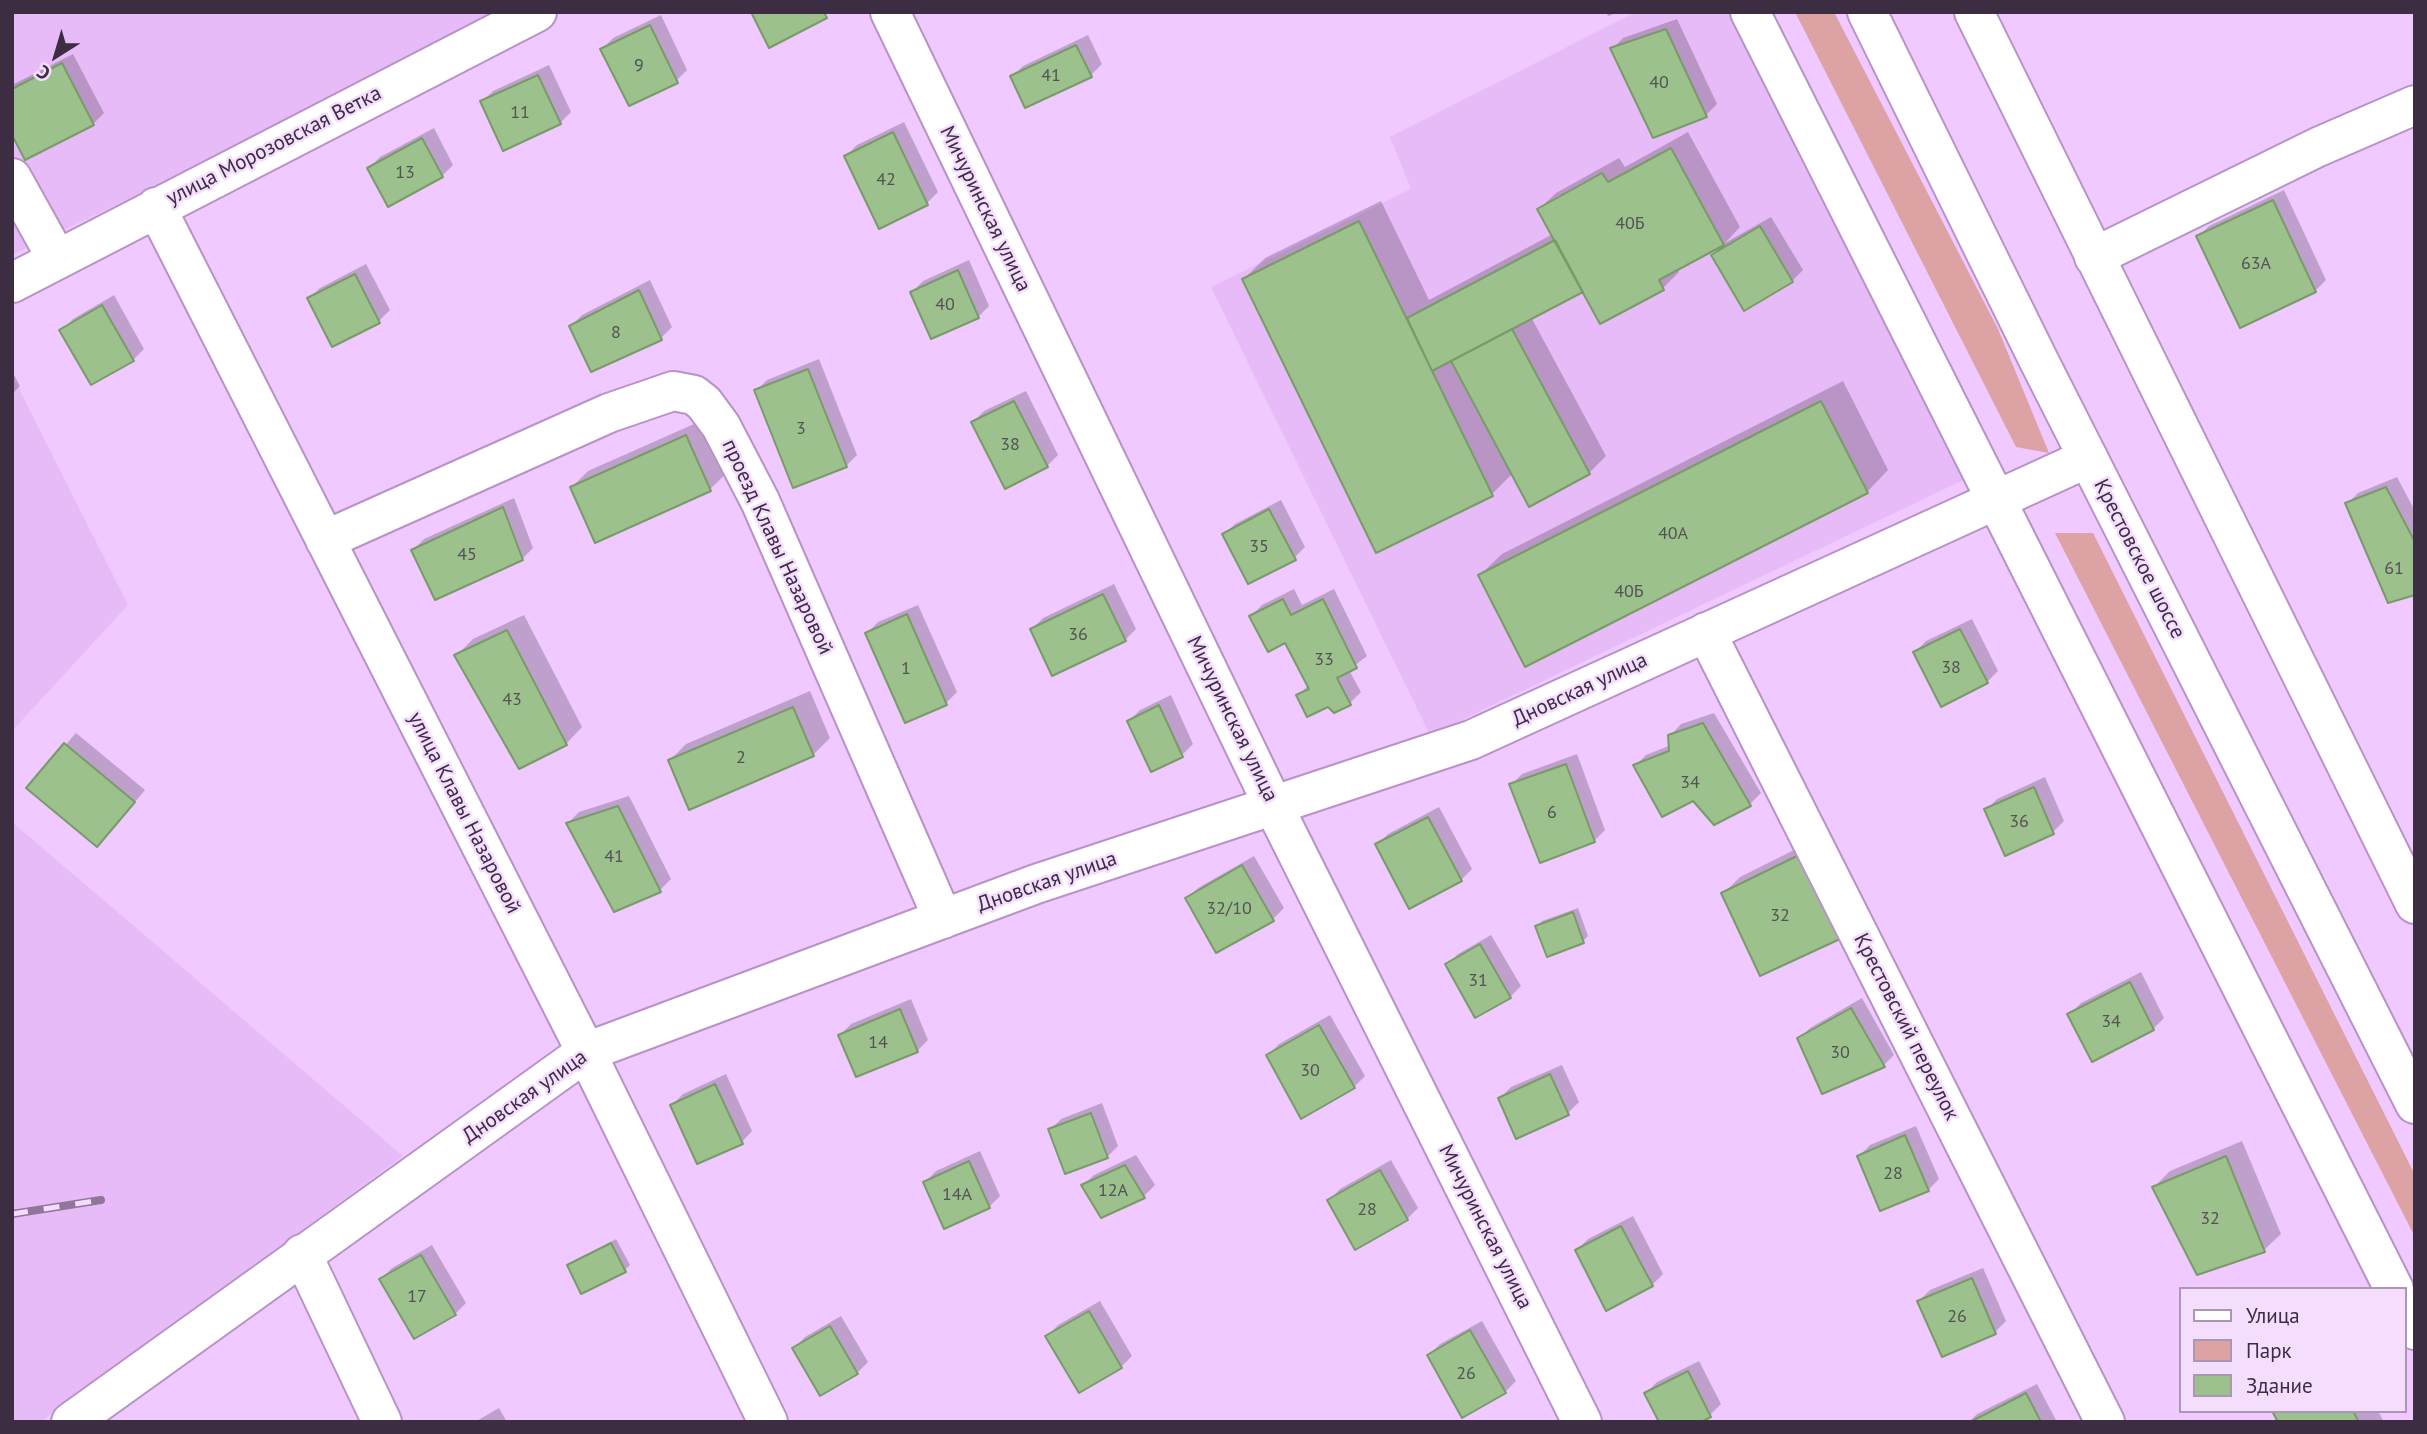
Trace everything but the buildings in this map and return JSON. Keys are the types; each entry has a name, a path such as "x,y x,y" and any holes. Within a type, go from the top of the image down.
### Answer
{"street":[{"name":"улица Морозовская Ветка","path":"12,283 537,12"},
{"name":"Мичуринская улица","path":"890,12 1273,806 1582,1422"},
{"path":"1750,12 2393,1287"},
{"name":"Крестовское шоссе","path":"1867,12 2088,458 2415,1104"},
{"path":"1973,12 2415,905"},
{"path":"2094,257 2318,147 2415,105"},
{"path":"12,178 57,259"},
{"name":"улица Клавы Назаровой","path":"156,207 586,1052 768,1422"},
{"name":"проезд Клавы Назаровой","path":"325,540 609,413 673,391 694,395 721,426 760,501 943,919"},
{"name":"Дновская улица","path":"71,1422 586,1052 1036,884 1471,740 2088,458"},
{"name":"Крестовский переулок","path":"1706,632 2105,1422"},
{"path":"302,1254 382,1422"},
{"path":"2406,1313 2415,1330"}],"shaded area":[{"path":"12,12 517,12 12,255"},
{"path":"1636,12 1747,12 1978,473 1430,735 1211,287 1411,189 1390,137"},
{"path":"12,375 128,605 12,731"},
{"path":"12,822 403,1156 40,1422 12,1422"}],"green space":[{"path":"1795,12 1834,12 1998,329 2049,453 2016,447"},
{"path":"2055,533 2093,533 2415,1175 2415,1237"}],"railway":[{"path":"12,1214 101,1200"}]}
